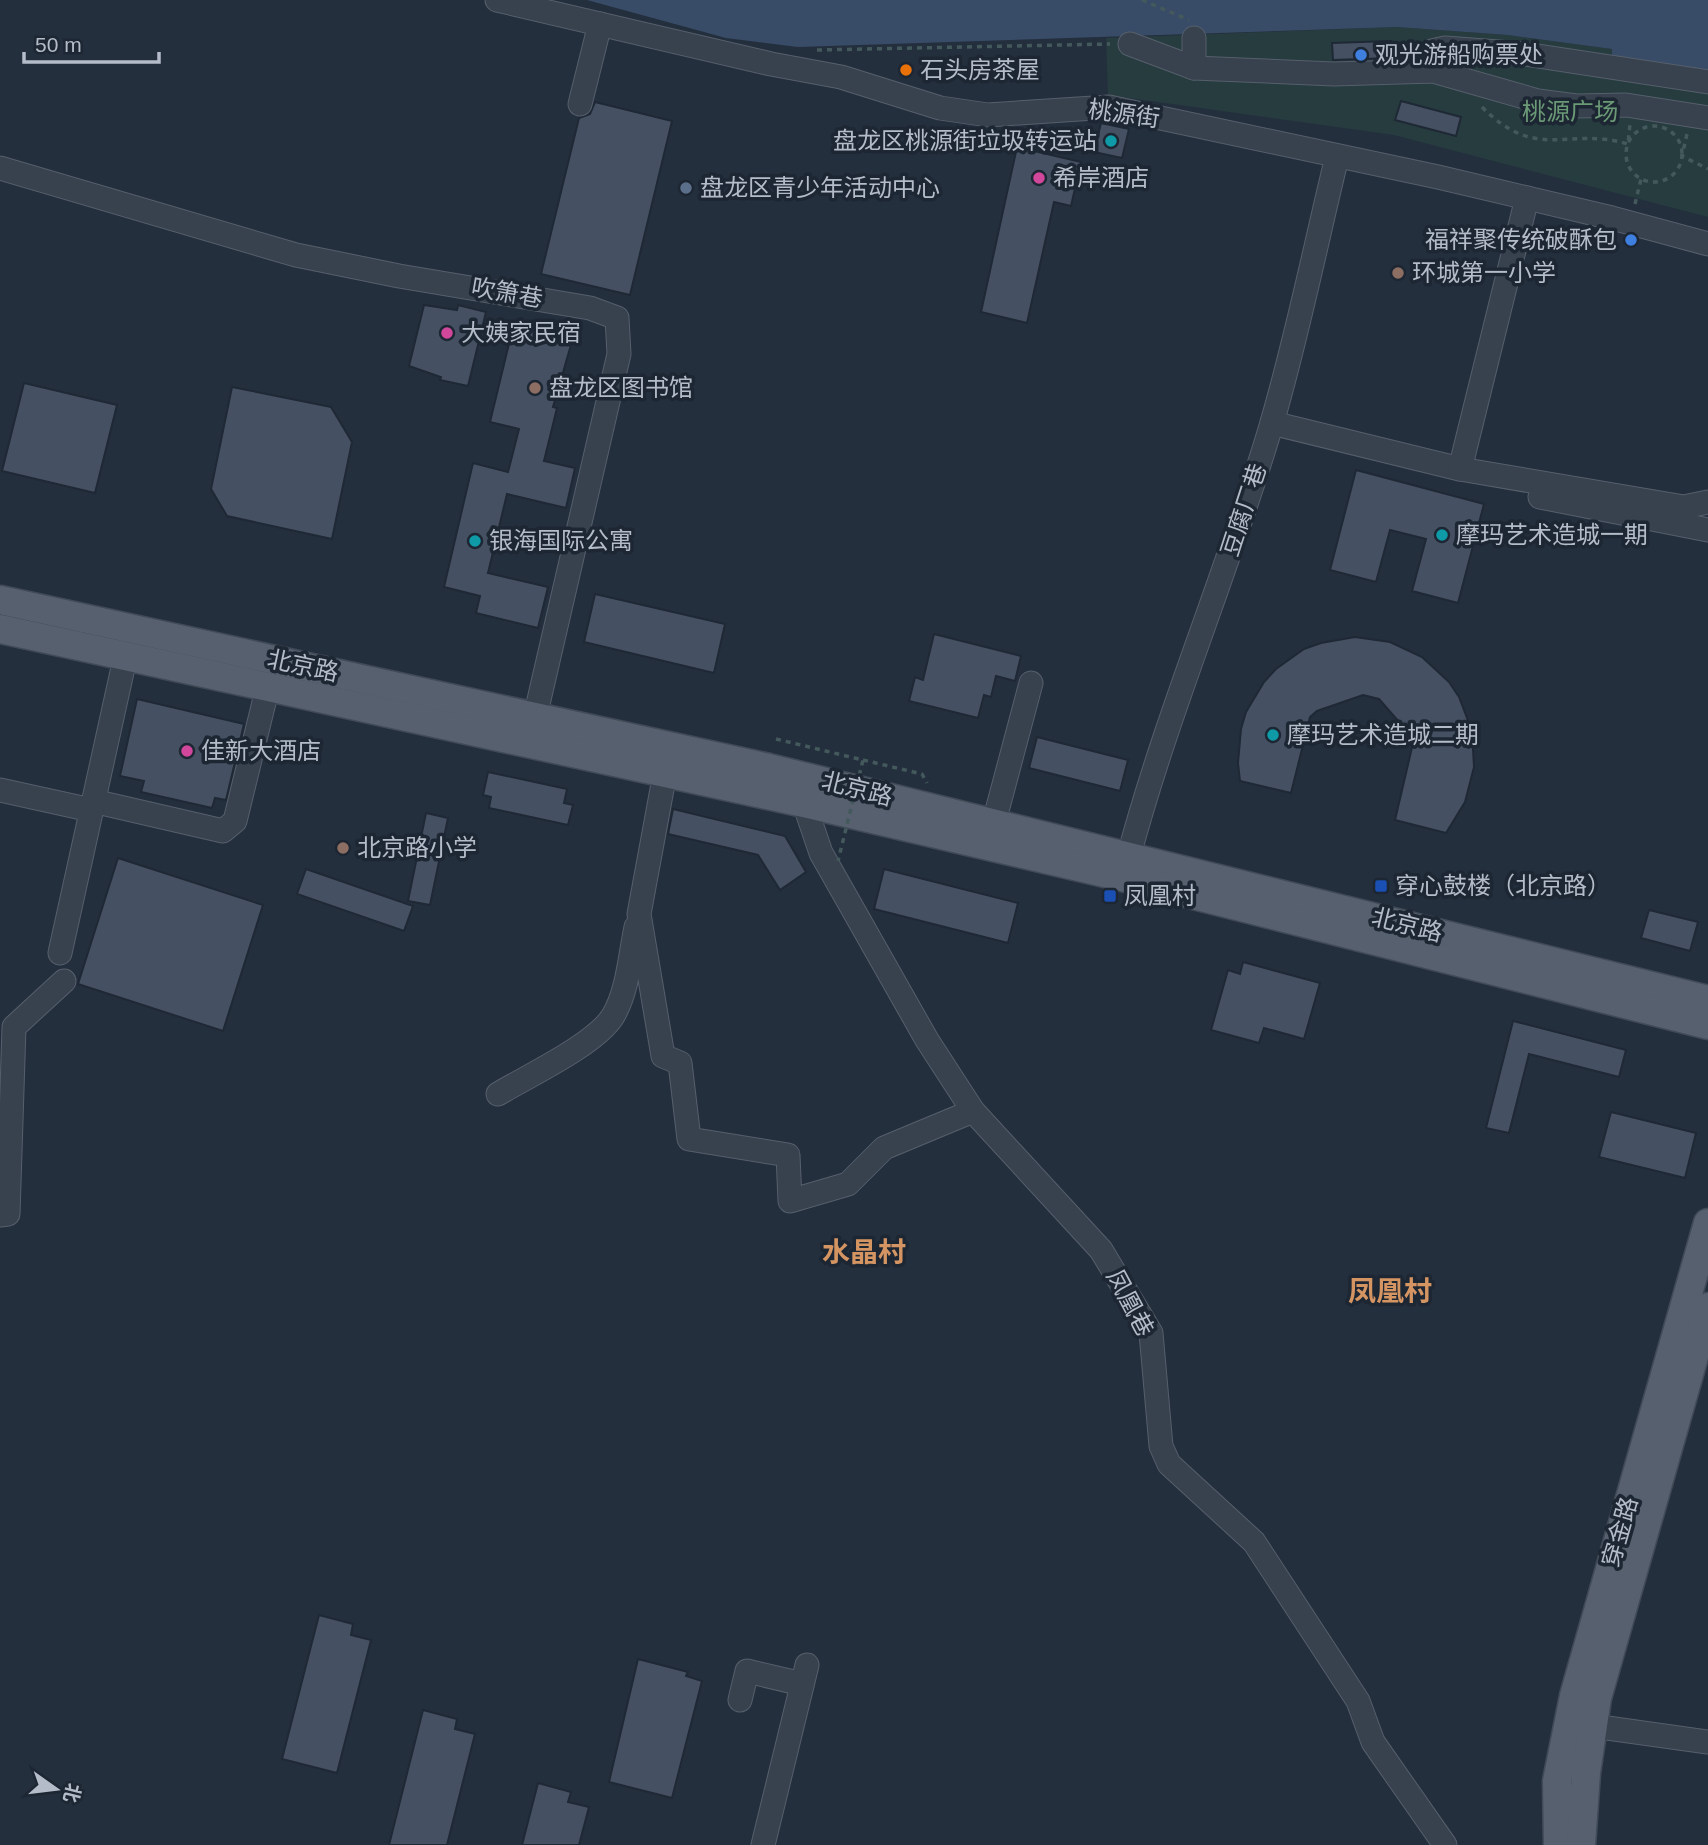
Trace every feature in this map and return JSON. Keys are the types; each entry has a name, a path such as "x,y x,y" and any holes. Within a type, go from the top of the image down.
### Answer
{"main road":[{"name":"北京路","path":"0,600 769,768 1708,1000"},
{"name":"北京路","path":"0,629 126,654 804,803 1122,877 1708,1025"},
{"name":"穿金路","path":"1558,1845 1557,1781 1574,1696 1708,1223"},
{"name":"穿金路","path":"1581,1845 1586,1773 1597,1698 1708,1307"}],"street":[{"name":"桃源街","path":"497,0 841,77 940,108 988,115 1109,107 1527,198 1708,244"},
{"path":"580,104 600,24"},
{"path":"1194,68 1195,38"},
{"path":"1130,44 1194,68 1334,74 1423,71 1463,77 1538,101 1576,106 1626,104 1708,118"},
{"path":"1423,71 1432,51 1446,48 1538,55 1708,82"},
{"name":"豆腐厂巷","path":"1129,855 1146,790 1210,612 1272,423 1337,157"},
{"name":"吹箫巷","path":"0,168 296,256 590,308 618,318 619,354 535,717"},
{"path":"1460,469 1527,198"},
{"path":"1272,423 1460,469 1684,507 1708,502"},
{"path":"1507,491 1708,530"},
{"path":"60,953 99,807 126,654"},
{"path":"993,822 1031,683"},
{"path":"0,790 223,831 235,821 268,686"},
{"path":"498,1094 601,1033 614,1015 622,994 639,914 665,773"},
{"name":"凤凰巷","path":"804,803 821,853 927,1040 973,1111 1101,1250 1151,1333 1160,1446 1169,1464 1254,1542 1358,1701 1373,1742 1445,1845"},
{"path":"639,914 657,1033 663,1056 680,1063 689,1139 788,1155 790,1201 848,1184 884,1148 973,1111"},
{"path":"4,1215 14,1027 64,981"},
{"path":"740,1700 747,1671 804,1674 763,1845"},
{"path":"1593,1726 1708,1742"}],"path":[{"path":"1142,0 1195,23 1195,38"},
{"path":"814,50 1130,44"},
{"path":"1475,100 1500,125 1519,136 1540,141 1598,139 1628,145"},
{"path":"1659,126 1675,135 1682,156 1675,172 1668,178 1659,182 1641,179 1628,164 1628,145 1640,130 1659,126"},
{"path":"1682,156 1708,169"},
{"path":"1631,223 1641,179"},
{"path":"776,739 922,774"},
{"path":"838,861 863,760"}],"green space":[{"name":"桃源广场","path":"1397,27 1508,35 1613,49 1612,56 1708,74 1708,217 1394,135 1108,95 1106,38"}],"water":[{"path":"587,0 1708,0 1708,74 1612,56 1612,49 1508,35 1397,27 798,47 726,38"}],"building":[{"path":"1391,41 1391,58 1333,60 1332,43"},
{"path":"1401,101 1461,117 1456,136 1395,120"},
{"path":"595,102 672,121 630,295 541,274 579,118 590,114"},
{"name":"盘龙区桃源街垃圾转运站","path":"1101,123 1129,129 1122,158 1094,152"},
{"path":"1017,147 1081,162 1071,206 1054,202 1027,323 981,312"},
{"path":"424,305 457,310 458,305 486,312 468,386 440,380 441,377 409,366"},
{"path":"514,323 533,329 536,324 577,324 553,407 557,408 544,461 575,468 566,508 507,494 488,573 548,587 538,628 476,613 480,596 444,587 473,463 508,472 519,429 490,422"},
{"path":"24,383 117,405 95,493 2,471"},
{"path":"232,387 331,407 352,442 332,539 227,516 211,489"},
{"name":"摩玛艺术造城一期","path":"1356,470 1484,504 1458,603 1412,591 1426,539 1390,530 1376,582 1330,570"},
{"path":"595,594 725,624 714,673 584,642"},
{"path":"934,634 1021,656 1015,681 996,676 991,697 984,695 978,718 909,701 915,677 923,680"},
{"name":"摩玛艺术造城二期","path":"1355,637 1390,642 1422,657 1449,682 1459,697 1472,731 1474,767 1465,802 1446,833 1395,820 1414,739 1379,699 1363,695 1317,711 1310,717 1291,793 1240,781 1238,763 1241,729 1246,712 1264,682 1276,669 1304,649"},
{"name":"佳新大酒店","path":"137,699 244,724 226,800 215,798 212,808 141,792 144,781 120,776"},
{"path":"1037,737 1128,760 1120,791 1029,768"},
{"path":"488,772 567,789 564,803 573,805 568,825 489,808 491,797 483,795"},
{"path":"673,809 785,836 806,872 780,890 758,855 668,834"},
{"path":"426,813 448,818 430,905 408,901"},
{"path":"118,858 263,905 223,1031 78,984"},
{"path":"306,869 413,906 404,931 297,894"},
{"path":"884,869 1018,903 1008,943 874,909"},
{"path":"1649,910 1698,922 1690,951 1641,938"},
{"path":"1243,962 1320,983 1304,1039 1264,1028 1259,1043 1211,1030 1228,970 1240,974"},
{"path":"1513,1021 1626,1050 1619,1077 1529,1054 1509,1133 1486,1128"},
{"path":"1611,1112 1696,1133 1685,1178 1599,1157"},
{"path":"319,1615 353,1624 351,1635 371,1640 337,1773 282,1759"},
{"path":"638,1659 688,1672 686,1676 702,1681 672,1798 609,1782"},
{"path":"423,1710 457,1719 455,1729 475,1734 447,1845 389,1845"},
{"path":"538,1783 571,1792 568,1802 589,1807 579,1845 522,1845"}],"place":[{"name":"观光游船购票处","path":"1361,55"},
{"name":"石头房茶屋","path":"906,70"},
{"name":"盘龙区桃源街垃圾转运站","path":"1111,141"},
{"name":"希岸酒店","path":"1039,178"},
{"name":"盘龙区青少年活动中心","path":"686,188"},
{"name":"福祥聚传统破酥包","path":"1631,240"},
{"name":"环城第一小学","path":"1398,273"},
{"name":"大姨家民宿","path":"447,333"},
{"name":"盘龙区图书馆","path":"535,388"},
{"name":"摩玛艺术造城一期","path":"1442,535"},
{"name":"银海国际公寓","path":"475,541"},
{"name":"摩玛艺术造城二期","path":"1273,735"},
{"name":"佳新大酒店","path":"187,751"},
{"name":"北京路小学","path":"343,848"},
{"name":"穿心鼓楼（北京路）","path":"1381,886"},
{"name":"凤凰村","path":"1110,896"}],"district":[{"name":"水晶村","path":"864,1252"},
{"name":"凤凰村","path":"1390,1291"}]}
